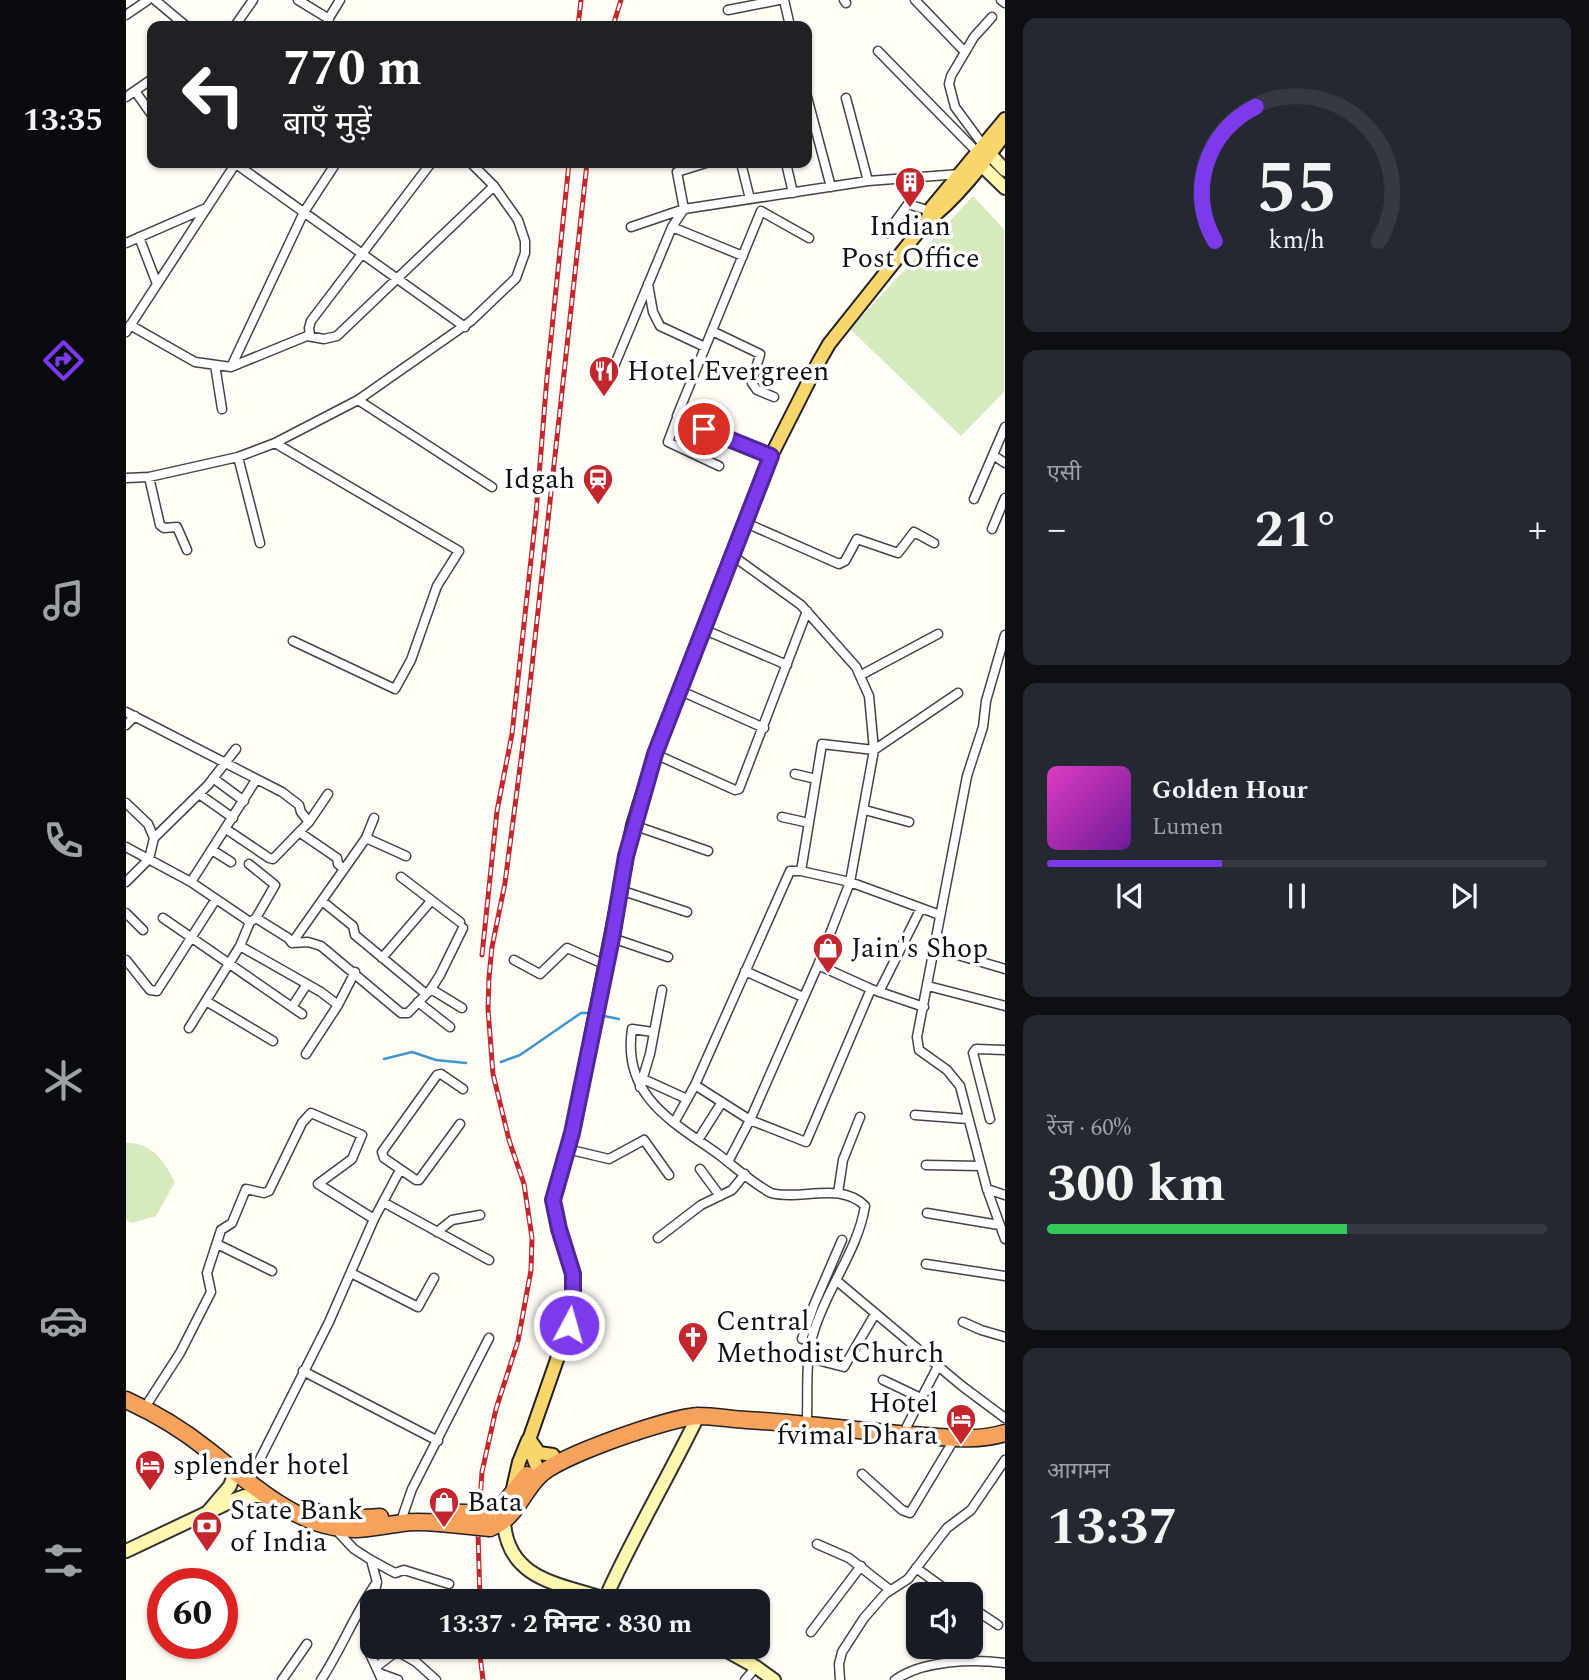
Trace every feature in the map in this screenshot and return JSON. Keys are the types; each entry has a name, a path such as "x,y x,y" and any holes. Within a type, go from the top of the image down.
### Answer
{"highway":[{"path":"126,1390 192,1426 269,1496 315,1522 334,1528 358,1529 439,1517"},
{"path":"126,1400 168,1422 235,1472 325,1514 365,1518 403,1515 495,1521"},
{"path":"495,1521 553,1455 667,1413 696,1408 944,1430 985,1427 1004,1419"},
{"path":"495,1521 511,1494 538,1471 660,1424 698,1416 955,1438 982,1438 1004,1433"}],"main road":[{"path":"928,216 939,212 1004,119"},
{"path":"511,1494 519,1462 569,1325 573,1301 573,1274 553,1200 596,1020 633,825 655,754 771,456 817,365 830,344 960,174 1004,134"},
{"path":"530,1437 536,1451 543,1455 553,1455"},
{"path":"530,1437 531,1452 538,1471"}],"street":[{"path":"126,15 148,0"},
{"path":"155,0 181,21"},
{"path":"238,21 253,0"},
{"path":"298,0 325,21"},
{"path":"327,21 340,0"},
{"path":"728,10 781,0 786,21"},
{"path":"915,0 965,52"},
{"path":"992,17 965,52 949,84 955,107 1004,188"},
{"path":"878,51 981,154 1004,170"},
{"path":"126,97 147,83"},
{"path":"135,91 147,108"},
{"path":"846,97 868,181"},
{"path":"812,116 831,187"},
{"path":"233,168 128,329 195,362 231,367 310,335 324,339 337,336 494,186"},
{"path":"243,168 465,327"},
{"path":"231,367 304,212 333,168"},
{"path":"310,335 311,321 427,168"},
{"path":"126,478 149,477 238,457 275,443 358,400 465,327 516,278 525,253 520,225 494,186 476,168"},
{"path":"605,388 672,227 684,209 677,172 690,168"},
{"path":"742,168 750,199"},
{"path":"787,168 793,193"},
{"path":"631,228 684,209 868,181 960,174"},
{"path":"887,233 908,204 928,216"},
{"path":"126,243 205,208"},
{"path":"719,466 668,442 705,347 761,211 809,238"},
{"path":"672,227 743,256"},
{"path":"139,237 157,284"},
{"path":"648,284 653,312 660,326 705,347"},
{"path":"712,331 760,354 752,383 757,390 774,397"},
{"path":"215,365 222,409"},
{"path":"358,400 492,487"},
{"path":"677,418 771,456"},
{"path":"974,499 1004,427"},
{"path":"275,443 459,551 437,586 411,660 395,689 293,641"},
{"path":"993,455 1004,463"},
{"path":"238,457 260,543"},
{"path":"149,477 160,525 164,528 177,527 187,550"},
{"path":"992,528 1004,498"},
{"path":"746,523 839,564 845,561 857,539 898,553 914,532 934,543"},
{"path":"728,1162 750,1120 818,965 850,882 874,750 871,706 862,675 807,611 733,556"},
{"path":"655,754 737,790 741,787 807,611"},
{"path":"705,630 787,665"},
{"path":"862,675 938,634"},
{"path":"1004,635 986,701 984,727 967,776 917,1037 919,1050 956,1080 1004,1239"},
{"path":"681,691 764,728"},
{"path":"801,871 824,743 874,750 958,693"},
{"path":"126,725 130,714 282,792 299,804 301,813 309,822"},
{"path":"126,882 149,859 155,838 199,794 236,749"},
{"path":"795,774 817,779"},
{"path":"213,778 244,801"},
{"path":"191,882 256,780"},
{"path":"199,794 233,818"},
{"path":"226,829 271,859 309,822 328,794"},
{"path":"126,803 148,824 155,838"},
{"path":"865,810 909,822"},
{"path":"782,817 809,823"},
{"path":"292,943 366,838 374,818"},
{"path":"633,825 708,850"},
{"path":"299,832 337,858 337,863 344,869"},
{"path":"366,838 406,856"},
{"path":"126,847 288,938 292,943"},
{"path":"212,850 231,862"},
{"path":"189,1028 275,885 249,864"},
{"path":"674,1123 695,1085 789,872 801,871 850,882 940,915"},
{"path":"292,943 316,943 355,972 401,1013 408,1013 428,991 461,925 401,877"},
{"path":"620,890 687,912"},
{"path":"126,960 150,990 155,992 216,899"},
{"path":"322,901 353,926 355,935 382,957 428,991 462,1008"},
{"path":"382,957 431,901"},
{"path":"695,1085 750,1120 803,1142 808,1140 875,990 921,908"},
{"path":"126,913 143,930"},
{"path":"163,918 302,1014"},
{"path":"612,938 668,957"},
{"path":"240,946 338,1004"},
{"path":"514,960 540,974 567,948 606,965"},
{"path":"934,948 1004,970"},
{"path":"818,965 875,990 924,1007"},
{"path":"745,971 803,997"},
{"path":"306,1054 355,972"},
{"path":"292,1007 307,984"},
{"path":"928,986 1004,1006"},
{"path":"641,1083 663,990"},
{"path":"206,1001 273,1041"},
{"path":"418,1002 450,1027"},
{"path":"653,1032 634,1028 632,1030 630,1057 649,1100 674,1123 767,1191 777,1194 838,1193 860,1201 865,1207 837,1280 824,1297 802,1339"},
{"path":"990,1119 973,1053 976,1049 1004,1049"},
{"path":"460,1124 422,1178 416,1180 384,1158 382,1152 435,1076 441,1074 463,1089"},
{"path":"641,1083 687,1099"},
{"path":"698,1140 722,1102"},
{"path":"149,1401 180,1353 211,1292 207,1273 221,1230 232,1223 245,1190 248,1188 264,1194 269,1191 302,1123 311,1113 362,1135 352,1159 318,1184 374,1219"},
{"path":"915,1115 968,1119"},
{"path":"838,1193 843,1160 860,1117"},
{"path":"567,1149 609,1159 644,1140 669,1175"},
{"path":"926,1165 980,1166"},
{"path":"700,1169 720,1196"},
{"path":"251,1478 329,1322 374,1219 400,1170"},
{"path":"658,1238 701,1205 734,1189 745,1174"},
{"path":"987,1189 1004,1195"},
{"path":"383,1202 489,1260"},
{"path":"928,1213 999,1225"},
{"path":"437,1232 452,1220 480,1215"},
{"path":"807,1417 813,1333 842,1240"},
{"path":"217,1244 272,1271"},
{"path":"926,1264 1004,1276"},
{"path":"351,1273 418,1307 434,1278"},
{"path":"837,1280 1004,1419"},
{"path":"810,1358 844,1367 875,1314"},
{"path":"963,1322 1004,1336"},
{"path":"403,1515 412,1489 489,1338"},
{"path":"907,1426 938,1366"},
{"path":"303,1371 438,1441"},
{"path":"883,1380 921,1398"},
{"path":"612,1589 620,1564 674,1467 698,1416"},
{"path":"862,1474 902,1510 910,1513 955,1438"},
{"path":"839,1680 838,1664 844,1645 864,1618 890,1590 900,1586 947,1528 971,1510 1004,1460"},
{"path":"206,1513 229,1486 235,1472"},
{"path":"126,1551 245,1496 269,1496"},
{"path":"495,1521 514,1556 527,1571 574,1589"},
{"path":"334,1528 354,1549 395,1573 404,1570 449,1584"},
{"path":"817,1544 861,1566 890,1590"},
{"path":"371,1560 377,1582 376,1589"},
{"path":"811,1632 861,1566"},
{"path":"916,1568 935,1582"},
{"path":"321,1680 377,1582"},
{"path":"983,1615 998,1625"},
{"path":"282,1680 307,1644"},
{"path":"398,1680 379,1673 397,1651 416,1662 436,1680"},
{"path":"742,1659 774,1680"},
{"path":"895,1680 911,1672 960,1661 1004,1663"},
{"path":"746,1680 756,1667"}],"green space":[{"path":"973,196 1004,229 1004,392 961,436 850,329"},
{"path":"126,1143 150,1149 162,1160 175,1182 156,1216 132,1223 126,1220"}],"waterway":[{"path":"501,1062 520,1055 581,1013 592,1013"},
{"path":"599,1015 619,1019"},
{"path":"384,1059 412,1052 436,1060 466,1063"}],"railway":[{"path":"579,21 581,0"},
{"path":"615,21 621,0"},
{"path":"482,955 497,811 512,734 568,168"},
{"path":"480,1589 478,1532 482,1472 496,1409 518,1341 531,1270 532,1238 524,1184 509,1140 493,1074 488,1009 489,977 505,883 526,721 586,168"},
{"path":"480,1659 483,1680"}],"place":[{"name":"Indian Post Office","path":"910,209"},
{"name":"Hotel Evergreen","path":"604,398"},
{"name":"Idgah","path":"598,506"},
{"name":"Jain's Shop","path":"828,975"},
{"name":"Central Methodist Church","path":"693,1364"},
{"name":"Hotel fvimal Dhara","path":"961,1446"},
{"name":"splender hotel","path":"150,1492"},
{"name":"Bata","path":"444,1529"},
{"name":"State Bank of India","path":"207,1553"}],"route":[{"path":"569,1325 573,1301 573,1274 553,1209 553,1200 572,1133 633,825 655,754 771,456 704,429"}]}
